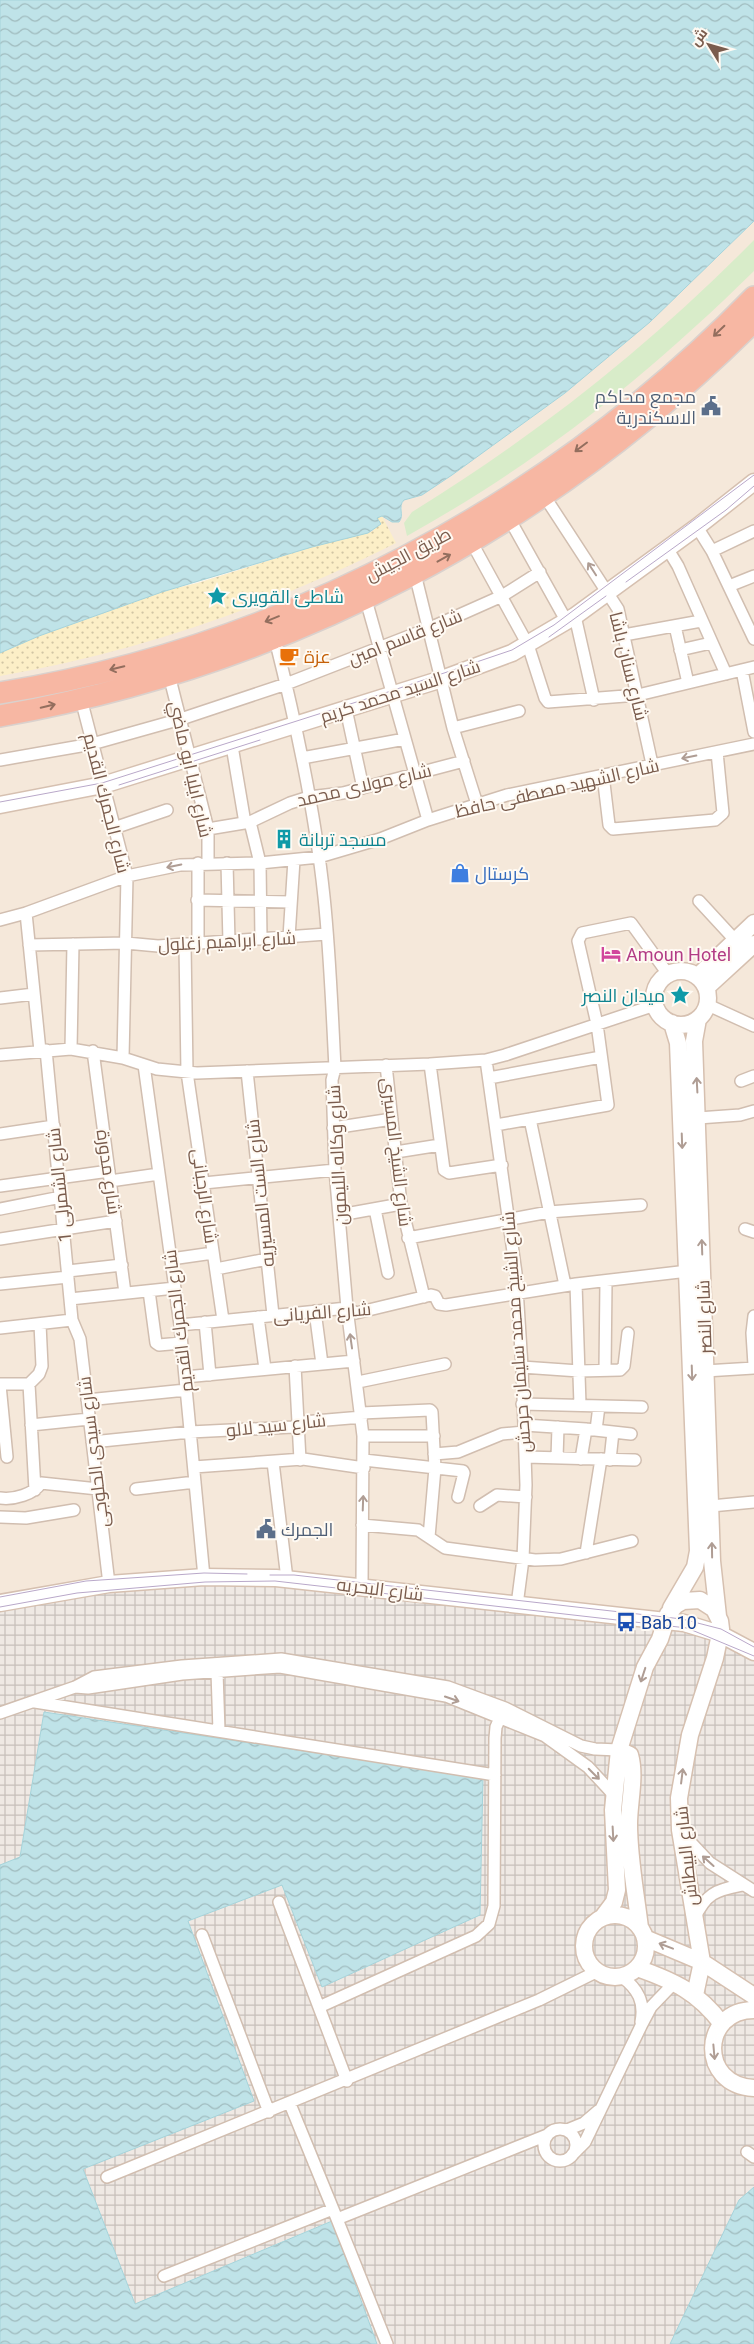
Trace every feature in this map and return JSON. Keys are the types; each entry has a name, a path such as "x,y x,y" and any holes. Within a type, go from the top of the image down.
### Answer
{"highway":[{"name":"طريق الجيش","path":"0,692 199,656 241,641 306,605 374,573 464,524 513,494 583,445 650,392 714,336 754,297"},
{"name":"طريق الجيش","path":"241,641 275,639 366,600 472,543 510,520 545,497 625,436 754,321"},
{"name":"طريق الجيش","path":"0,716 81,698 169,675 199,656"}],"main road":[{"name":"شارع السيد محمد كريم","path":"0,805 103,785 232,746 442,679 528,645 571,619 697,527 754,482"},
{"path":"702,981 735,940 754,923"},
{"path":"702,981 754,944"},
{"path":"683,970 702,981 708,1005 698,1019 686,1025 672,1023 661,1016 655,1005 656,987 668,974 683,970"},
{"name":"شارع النصر","path":"698,1019 694,1041 705,1370 718,1616"},
{"name":"شارع النصر","path":"666,1621 697,1560 698,1544 678,1043 672,1023"},
{"name":"شارع البحريه","path":"0,1603 109,1584 204,1577 287,1579 362,1586 698,1626 720,1634 754,1652"},
{"path":"688,1579 701,1585 715,1581"},
{"path":"619,1750 630,1755 633,1766 629,1811 630,1841 646,1949 637,1968 622,1977 604,1976 596,1972 584,1954 584,1943 590,1928 602,1918 614,1902 617,1890 613,1794 619,1750 645,1667 666,1621 683,1601 700,1600 707,1603 718,1616"},
{"name":"شارع البيطاش","path":"702,1962 680,1830 679,1798 683,1765 690,1735 715,1658 720,1634 718,1616"},
{"path":"602,1918 612,1915 623,1916 633,1921 643,1933 702,1962 754,1996"},
{"path":"695,1995 702,1962"},
{"path":"637,1968 675,1982 695,1995 722,2024"},
{"path":"754,2010 741,2012 722,2024 713,2045 717,2067 732,2083 754,2088"}],"street":[{"name":"شارع سنان باشا","path":"545,497 618,609 652,764"},
{"path":"510,520 540,572 571,619 594,700"},
{"path":"697,527 712,551 728,586 751,627 754,639"},
{"path":"712,551 754,531"},
{"path":"472,543 528,645 547,702 594,700 638,695 748,669 754,732"},
{"path":"667,548 678,566 726,674"},
{"name":"شارع قاسم امين","path":"0,760 92,744 181,719 286,684 430,628 502,596 540,572"},
{"path":"415,574 430,628 453,728 476,804"},
{"path":"728,586 754,576"},
{"path":"366,600 428,820"},
{"path":"624,635 701,620"},
{"path":"674,626 688,683"},
{"name":"شارع وكاله الليمون","path":"275,639 296,725 309,797 319,857 327,934 335,1068 332,1080 335,1170 347,1308 362,1415 364,1464 362,1586"},
{"path":"680,650 712,643"},
{"name":"شارع ايليا ابو ماضي","path":"169,675 208,829 197,900 198,944"},
{"name":"شارع الجمرك القديم","path":"81,698 127,876 123,1058"},
{"path":"346,709 363,788"},
{"path":"453,728 519,711"},
{"path":"302,758 405,739"},
{"name":"شارع الشهيد مصطفى حافظ","path":"0,920 26,913 127,876 180,865 260,863 319,857 380,839 476,804 652,764 754,744"},
{"path":"232,746 248,823 260,863 260,940"},
{"path":"603,775 609,825 612,829 715,820 723,813 717,752"},
{"name":"شارع مولاى محمد","path":"208,829 248,823 290,802 363,788 464,761"},
{"path":"114,828 167,810"},
{"path":"289,937 294,860"},
{"path":"227,863 229,942"},
{"path":"197,900 291,902"},
{"path":"699,901 735,940"},
{"name":"شارع الشمرلى 1","path":"26,913 34,994 54,1126 72,1320"},
{"path":"496,1125 608,1105 597,1024 579,938 584,931 631,923 668,974"},
{"name":"شارع ابراهيم زغلول","path":"29,944 126,943 158,946 327,934"},
{"path":"71,1049 73,944"},
{"name":"شارع الرجبانى","path":"185,945 187,1072 223,1320"},
{"path":"0,998 34,994"},
{"path":"0,1055 43,1050 71,1049 93,1051 123,1058 157,1070 187,1072 335,1068 486,1060 655,1005"},
{"path":"708,1005 754,1026"},
{"name":"شارع مدورة","path":"93,1051 125,1293"},
{"path":"489,1078 601,1056"},
{"name":"شارع الشيخ محمد سليمان حرحش","path":"486,1060 509,1218 522,1367 526,1497 523,1559 517,1605"},
{"path":"430,1064 444,1170 447,1173 502,1166"},
{"name":"شارع الجمرك القديم","path":"144,1065 180,1324 204,1577"},
{"name":"شارع الشيخ المسيرى","path":"386,1065 401,1204 424,1297"},
{"name":"شارع الست المسيريه","path":"247,1071 273,1315"},
{"path":"741,1081 754,1076"},
{"path":"698,1118 740,1115 754,1111"},
{"path":"333,1128 392,1119"},
{"path":"530,1119 549,1212 570,1284 579,1371 580,1405"},
{"path":"0,1134 54,1126"},
{"path":"396,1152 440,1145"},
{"path":"204,1183 335,1170"},
{"path":"0,1186 59,1178 159,1174"},
{"path":"0,1209 61,1197"},
{"path":"340,1215 401,1204"},
{"path":"408,1238 549,1212 641,1204"},
{"path":"375,1209 388,1273"},
{"path":"0,1239 116,1221"},
{"path":"171,1259 214,1253"},
{"path":"216,1269 267,1259"},
{"path":"0,1284 122,1264"},
{"path":"424,1297 434,1295 439,1304 446,1306 570,1284 606,1282 688,1271"},
{"path":"605,1370 606,1282"},
{"path":"70,1299 175,1288"},
{"path":"148,1290 156,1343 159,1345 181,1343"},
{"name":"شارع الفريانى","path":"180,1324 347,1308 359,1312 424,1297"},
{"path":"315,1311 322,1364"},
{"path":"705,1370 754,1366 752,1333 754,1316"},
{"path":"258,1317 265,1369"},
{"path":"0,1328 72,1320"},
{"name":"شارع سيدى الحلوجى","path":"72,1320 80,1339 109,1584"},
{"path":"204,1322 210,1375"},
{"path":"7,1457 0,1384 29,1384 39,1374 42,1366 40,1324"},
{"path":"522,1367 579,1371 623,1369 628,1333"},
{"path":"185,1377 354,1361"},
{"path":"358,1382 445,1364"},
{"path":"295,1366 300,1460"},
{"path":"29,1384 35,1490"},
{"path":"87,1400 186,1390"},
{"path":"522,1404 642,1407"},
{"path":"581,1459 598,1406"},
{"name":"شارع سيد لالو","path":"92,1442 190,1432 293,1427 299,1424 362,1415 430,1410 433,1414 434,1436"},
{"path":"31,1425 89,1419"},
{"path":"557,1458 558,1427"},
{"path":"434,1454 458,1452 502,1434 524,1429 558,1427 631,1434"},
{"path":"586,1553 605,1460 613,1432"},
{"path":"363,1436 434,1436 435,1468 429,1537"},
{"path":"526,1457 635,1460"},
{"path":"194,1467 300,1460 435,1468 464,1472 458,1497"},
{"path":"273,1462 287,1579"},
{"path":"136,1489 195,1482"},
{"path":"74,1510 26,1518 1,1517 0,1499 18,1496 35,1490 41,1483 98,1489"},
{"path":"480,1506 497,1495 526,1497"},
{"path":"711,1506 754,1502"},
{"path":"362,1524 418,1530 445,1548 523,1559 549,1560 632,1541"},
{"path":"0,1713 75,1687 94,1677 182,1666 281,1659 369,1677 446,1696 502,1712 581,1746 595,1749 619,1750"},
{"path":"75,1687 88,1688 182,1674 280,1667 369,1677"},
{"path":"218,1672 220,1731"},
{"path":"34,1702 495,1775"},
{"path":"319,2007 476,1936 490,1924 494,1906 495,1738 502,1712"},
{"path":"502,1712 545,1736 576,1758 613,1794"},
{"path":"680,1830 710,1863 754,1891"},
{"path":"694,1920 700,1906 710,1895 724,1888 742,1885"},
{"path":"279,1902 347,2080"},
{"path":"202,1934 269,2112"},
{"path":"107,2177 290,2104 539,2000 596,1972"},
{"path":"622,1977 633,1985 639,1994 642,2004 641,2026"},
{"path":"547,2135 544,2146 548,2156 559,2161 572,2155 585,2142 641,2026 652,2007 675,1982"},
{"path":"290,2104 387,2344"},
{"path":"164,2276 547,2135 554,2130 567,2130 584,2123 602,2106"},
{"path":"567,2130 575,2141 572,2155"}],"shaded area":[{"path":"754,221 754,1650 521,1602 342,1576 208,1569 0,1599 0,653 39,636 162,592 198,583 274,559 382,516 392,522 399,522 402,516 401,505 404,500 422,495 565,393 650,321"},
{"path":"208,1569 683,1620 754,1650 754,2187 739,2200 670,2344 377,2344 331,2221 135,2304 83,2169 253,2101 188,1921 282,1885 322,1987 480,1915 483,1778 44,1712 20,1858 0,1865 0,1599 156,1572"}],"sand":[{"name":"شاطئ القويرى","path":"382,516 396,543 300,587 252,607 154,640 52,666 0,676 0,653 39,636 168,590 198,583 312,547 368,533 373,531 377,518"}],"green space":[{"path":"754,240 754,271 673,347 632,382 590,416 502,478 407,536 404,523 412,512 504,452 591,386 675,316"}],"water":[{"path":"0,0 754,0 754,221 650,322 565,393 422,495 404,500 401,505 401,519 399,522 392,522 382,516 377,518 381,524 368,533 312,547 162,592 39,636 0,653"},
{"path":"44,1712 483,1778 480,1915 322,1987 282,1885 188,1921 254,2101 83,2169 135,2304 332,2221 377,2344 0,2344 0,1865 20,1857"},
{"path":"754,2187 754,2344 670,2344 739,2200"}],"tram line":[{"path":"0,802 102,783 391,691 512,650 554,625 754,475"},
{"path":"626,582 726,510 754,486"},
{"path":"549,637 606,596"},
{"path":"119,785 260,740"},
{"path":"0,1597 86,1581 204,1573 247,1574"},
{"path":"270,1575 294,1575 682,1619 721,1629 754,1647"},
{"path":"0,1607 77,1593 205,1582 275,1581 687,1628 754,1656"}],"place":[{"name":"مجمع محاكم الاسكندرية","path":"711,406"},
{"name":"شاطئ القويرى","path":"217,596"},
{"name":"عزة","path":"289,656"},
{"name":"مسجد تربانة","path":"284,839"},
{"name":"كرستال","path":"460,873"},
{"name":"Amoun Hotel","path":"611,954"},
{"name":"ميدان النصر","path":"680,995"},
{"name":"الجمرك","path":"266,1529"},
{"name":"Bab 10","path":"626,1622"}]}
